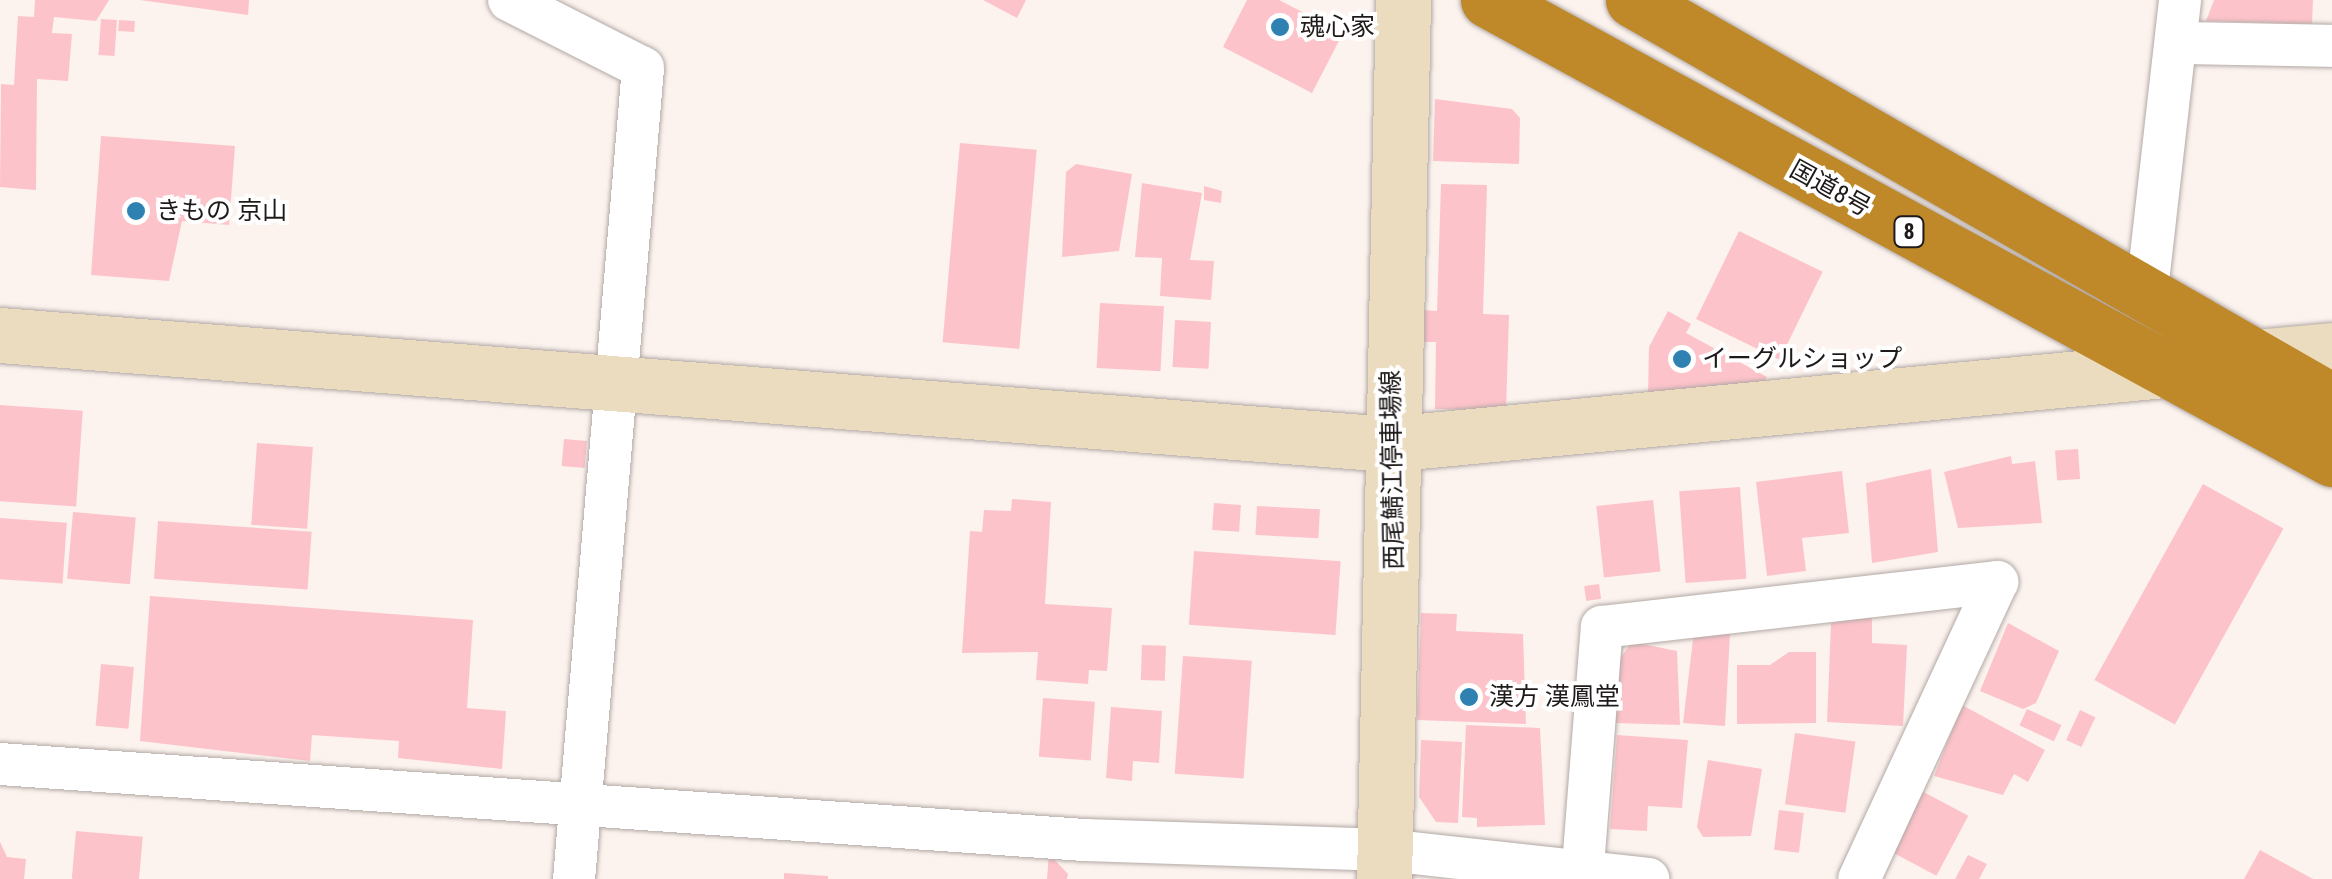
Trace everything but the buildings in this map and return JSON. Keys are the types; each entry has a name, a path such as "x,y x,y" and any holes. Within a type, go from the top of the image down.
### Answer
{"highway":[{"name":"国道8号","path":"1488,0 2332,459"},
{"path":"1633,0 2246,358 2332,402"}],"street":[{"path":"509,0 643,68 577,804 574,879"},
{"name":"西尾鯖江停車場線","path":"1385,864 1398,532 1388,444 1403,0"},
{"path":"2146,298 2180,0"},
{"path":"2178,43 2332,46"},
{"path":"0,335 614,379 1388,444 2164,370"},
{"path":"2246,358 2332,350"},
{"path":"1583,875 1602,626 1997,582 1859,879"},
{"path":"0,764 577,804 1084,859 1385,864 1648,879"}],"place":[{"name":"魂心家","path":"1280,27"},
{"name":"きもの 京山","path":"136,211"},
{"name":"イーグルショップ","path":"1682,359"},
{"name":"漢方 漢鳳堂","path":"1469,697"}]}
